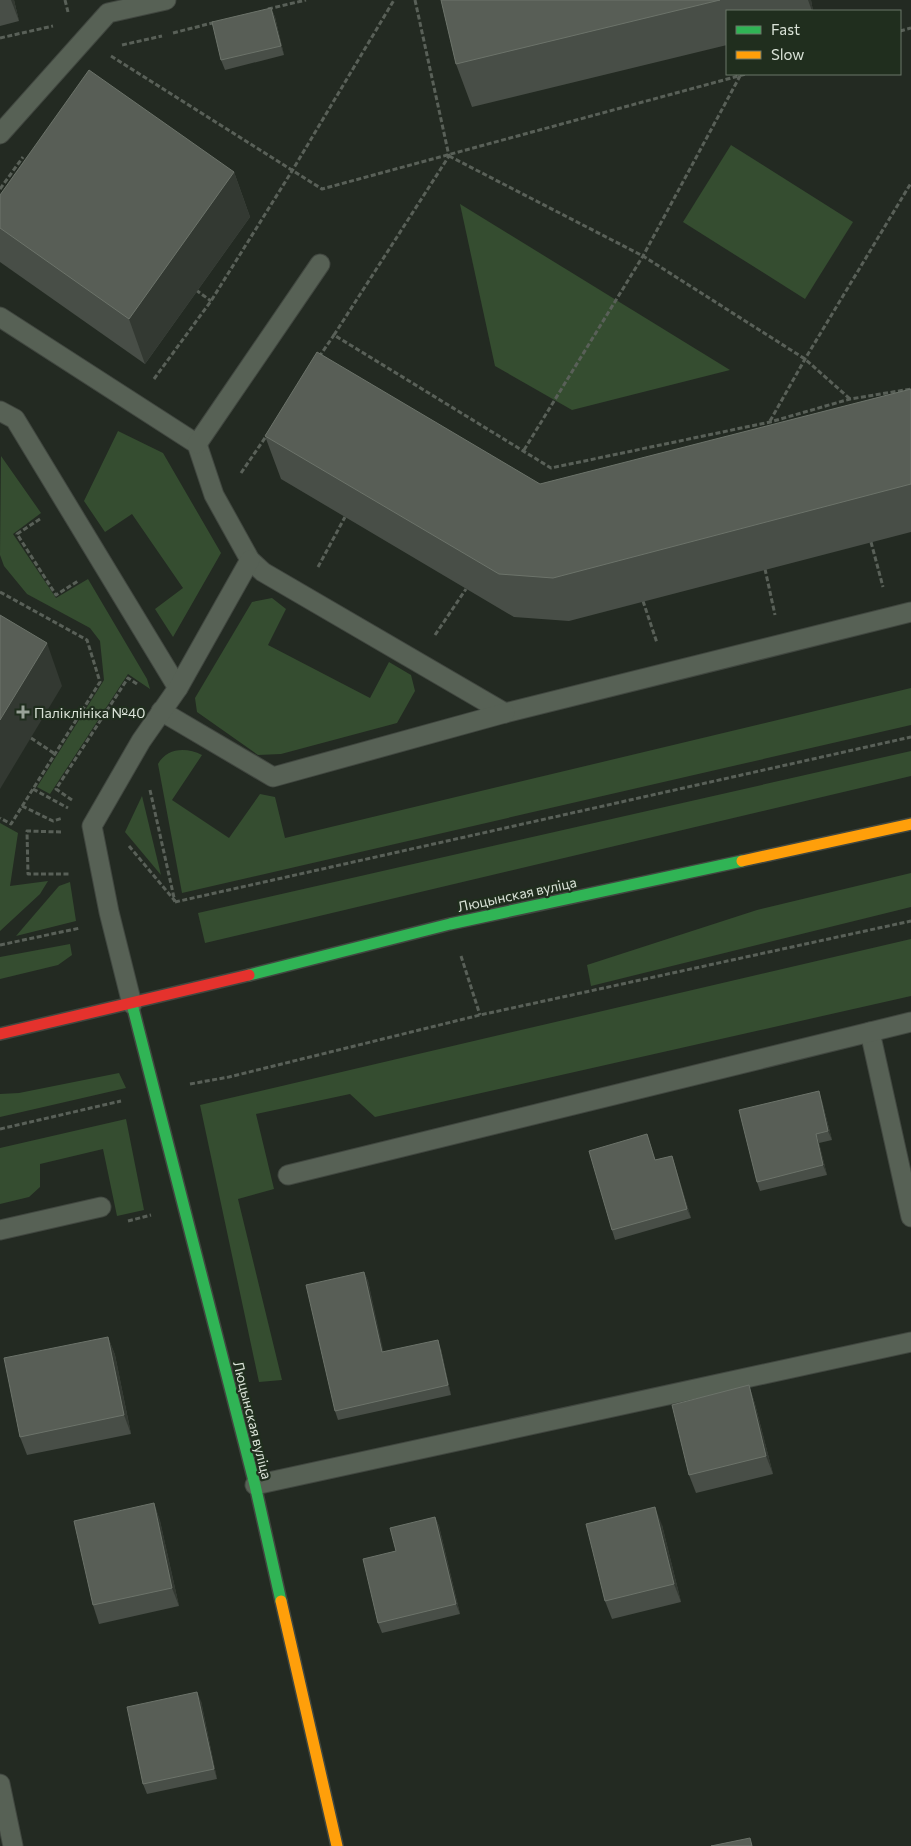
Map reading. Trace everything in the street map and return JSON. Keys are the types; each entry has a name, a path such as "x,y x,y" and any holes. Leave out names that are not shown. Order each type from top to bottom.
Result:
{"main road":[{"name":"Люцынская вуліца","path":"0,1034 132,1004 450,924 911,824"},
{"name":"Люцынская вуліца","path":"132,1004 254,1485 337,1846"}],"lane":[{"path":"0,134 107,7 166,0"},
{"path":"197,444 320,264"},
{"path":"0,316 197,444 214,495 250,560 262,572 506,713"},
{"path":"0,411 15,419 178,688"},
{"path":"132,1004 109,912 92,826 141,741 178,688 250,560"},
{"path":"161,711 273,777 506,713 911,612"},
{"path":"288,1175 911,1022"},
{"path":"870,1032 911,1217"},
{"path":"0,1230 101,1207"},
{"path":"254,1485 911,1342"},
{"path":"0,1784 13,1846"}],"path":[{"path":"267,10 306,0"},
{"path":"137,406 146,389 211,301 292,171 394,0"},
{"path":"318,359 449,156 414,0"},
{"path":"122,46 218,22"},
{"path":"0,38 62,24"},
{"path":"110,56 322,189 449,156 740,75"},
{"path":"524,450 642,256 740,75"},
{"path":"449,156 642,256 805,359 850,399"},
{"path":"770,422 805,359 911,183"},
{"path":"196,290 211,301"},
{"path":"334,335 551,468 770,422 850,399 909,390 911,398"},
{"path":"236,481 268,432"},
{"path":"316,570 345,517"},
{"path":"41,518 17,534 26,549 56,595 80,579"},
{"path":"871,542 883,589"},
{"path":"765,569 776,622"},
{"path":"435,635 466,589"},
{"path":"0,592 87,640 100,682 10,824 0,818"},
{"path":"643,601 659,649"},
{"path":"426,630 443,640"},
{"path":"76,802 56,789 128,678 155,696 154,684 165,667"},
{"path":"175,902 911,737"},
{"path":"31,738 55,754"},
{"path":"149,787 175,902"},
{"path":"33,789 55,801"},
{"path":"66,832 28,831 28,874 75,874"},
{"path":"123,839 175,902"},
{"path":"0,945 82,928 81,919"},
{"path":"0,1129 153,1091 230,1078 480,1015 911,921"},
{"path":"450,924 480,1015"}],"green space":[{"path":"731,145 853,222 805,299 683,222"},
{"path":"460,204 730,370 572,410 495,366"},
{"path":"118,431 163,453 221,553 173,637 155,609 183,588 132,514 105,532 84,501"},
{"path":"1,456 41,513 13,534 56,598 88,579 147,679 150,689 128,674 50,794 37,787 104,680 100,641 90,628 27,594 4,566 0,555"},
{"path":"272,598 286,609 268,645 370,698 389,662 411,675 415,691 397,723 281,754 258,755 197,712 195,698 252,602"},
{"path":"911,688 911,725 182,893 158,764 166,755 177,750 196,752 202,755 172,800 229,838 260,794 275,797 285,838"},
{"path":"911,751 911,776 205,943 198,913"},
{"path":"142,796 161,875 125,832"},
{"path":"0,823 18,833 10,886 48,881 40,894 0,931"},
{"path":"911,873 911,907 591,986 587,965 757,910"},
{"path":"70,882 76,921 16,936 59,886"},
{"path":"911,939 911,996 375,1117 350,1094 256,1114 274,1189 238,1199 282,1380 259,1382 200,1105"},
{"path":"70,944 72,955 58,965 0,979 0,957"},
{"path":"119,1073 126,1088 0,1117 0,1094 19,1093"},
{"path":"126,1119 144,1210 117,1216 103,1149 40,1164 40,1187 29,1197 0,1204 0,1148"}],"building":[{"path":"441,0 720,0 456,64"},
{"path":"271,8 281,46 221,60 212,22"},
{"path":"89,70 234,172 129,319 0,228 0,195"},
{"path":"317,352 540,484 911,389 911,484 553,578 499,574 265,436"},
{"path":"0,615 47,643 0,720"},
{"path":"819,1091 828,1131 816,1134 823,1165 757,1182 739,1110"},
{"path":"647,1134 655,1160 672,1156 687,1209 612,1230 589,1151"},
{"path":"364,1272 382,1352 438,1340 448,1385 335,1411 306,1285"},
{"path":"108,1337 124,1415 20,1437 4,1358"},
{"path":"749,1385 766,1456 689,1475 672,1405"},
{"path":"154,1503 172,1588 93,1605 74,1521"},
{"path":"655,1507 674,1584 605,1601 586,1524"},
{"path":"435,1517 456,1604 378,1623 363,1559 396,1551 390,1528"},
{"path":"197,1692 214,1769 143,1784 127,1707"},
{"path":"750,1838 752,1846 711,1846"}],"traffic: fast":[{"path":"249,975 450,924 742,861"},
{"path":"132,1004 255,1485 281,1601"}],"traffic: slow":[{"path":"742,861 911,824"},
{"path":"281,1601 337,1846"}],"traffic: jam":[{"path":"0,1034 249,975"}],"place":[{"name":"Паліклініка №40","path":"23,712"}]}
